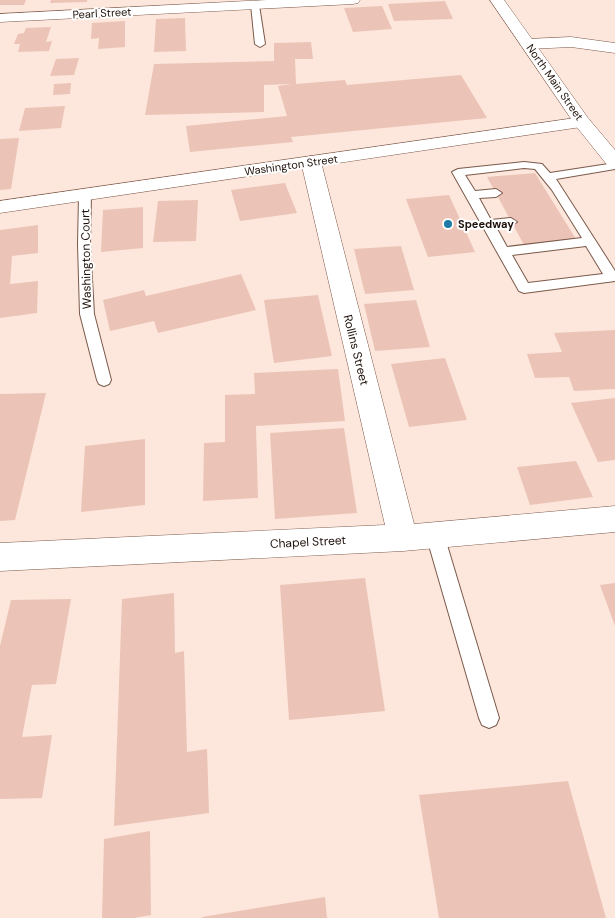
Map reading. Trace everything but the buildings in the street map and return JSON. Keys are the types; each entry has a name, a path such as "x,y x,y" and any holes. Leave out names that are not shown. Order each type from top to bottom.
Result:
{"street":[{"name":"Pearl Street","path":"0,18 354,0"},
{"name":"North Main Street","path":"497,0 582,122 615,162"},
{"path":"528,44 571,42 615,48"},
{"name":"Washington Street","path":"0,207 582,122"},
{"name":"Rollins Street","path":"311,162 403,538"},
{"name":"Chapel Street","path":"0,557 403,538 615,519"}],"lane":[{"path":"255,5 260,44"},
{"path":"524,165 538,166 546,183 557,188 568,216 590,241 613,276 524,288 458,172 524,165"},
{"path":"546,183 615,166"},
{"path":"471,195 496,192"},
{"name":"Washington Court","path":"85,195 84,244 87,314 104,380"},
{"path":"488,224 512,222"},
{"path":"504,252 590,241"},
{"path":"435,535 489,718"}],"place":[{"name":"Speedway","path":"448,224"}]}
